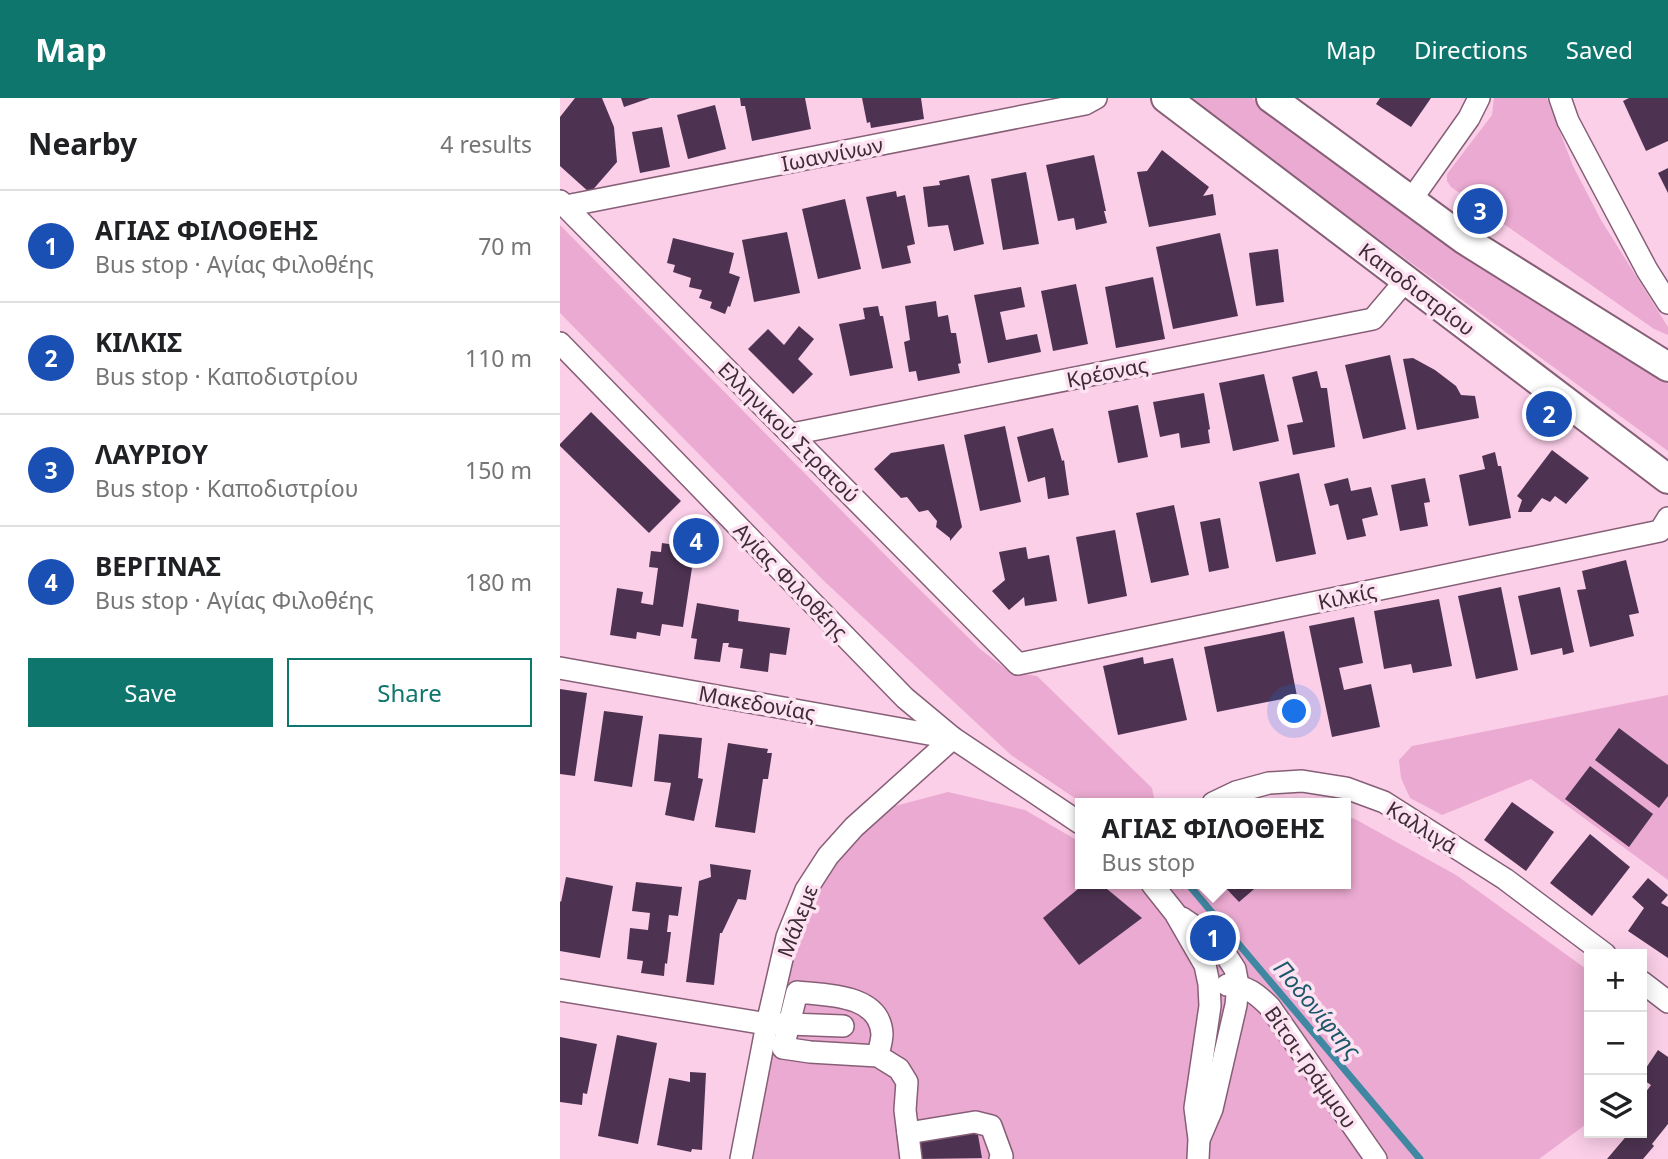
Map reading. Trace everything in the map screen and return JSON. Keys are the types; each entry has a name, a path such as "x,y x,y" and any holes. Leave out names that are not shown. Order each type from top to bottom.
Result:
{"main road":[{"name":"Καποδιστρίου","path":"1166,98 1668,479"},
{"path":"1271,98 1465,240 1668,367"}],"street":[{"name":"Ιωαννίνων","path":"563,203 1085,104 1096,98"},
{"path":"1410,200 1469,118 1479,98"},
{"path":"1560,98 1568,121 1647,270 1668,303"},
{"name":"Ελληνικού Στρατού","path":"563,203 1018,664"},
{"name":"Κρέσνας","path":"792,434 1373,319 1406,280"},
{"name":"Αγίας Φιλοθέης","path":"560,343 905,698 953,738 1075,820"},
{"name":"Κιλκίς","path":"1018,664 1660,531 1668,519"},
{"name":"Μακεδονίας","path":"560,668 953,738"},
{"path":"895,728 905,723 905,698"},
{"name":"Μάλεμε","path":"741,1159 787,937 806,890 828,856 854,827 953,738"},
{"name":"Καλλιγά","path":"1223,798 1269,783 1302,781 1346,788 1384,802 1505,879 1598,949"},
{"path":"1156,889 1175,913 1205,965 1209,984 1210,1006 1195,1108 1198,1149"},
{"path":"1175,913 1201,931 1224,952 1235,969 1238,985 1212,1109 1198,1149"},
{"path":"1209,984 1238,985"},
{"name":"Βίτσι-Γράμμου","path":"1238,985 1249,989 1270,1007 1376,1159"},
{"path":"1647,986 1668,1002"},
{"path":"560,990 767,1024 843,1026"},
{"path":"878,1056 882,1036 879,1020 867,1006 842,996 797,992 783,1048 878,1056 899,1069 907,1082 905,1110 911,1159"},
{"path":"908,1133 975,1122 991,1126 1002,1156 1000,1159"}],"shaded area":[{"path":"1191,98 1252,98 1668,384 1668,451 1339,210"},
{"path":"1494,98 1547,98 1573,166 1601,220 1668,327 1668,335 1654,329 1451,187 1447,174 1492,115"},
{"path":"560,225 980,649 1010,672 1037,676 1152,788 1154,798 1075,798 1011,755 824,581 560,313"},
{"path":"1668,695 1668,880 1531,779 1442,815 1410,798 1401,778 1399,760 1412,746"},
{"path":"948,792 1025,810 1075,839 1075,889 1351,889 1351,818 1355,819 1456,875 1584,967 1584,1126 1539,1159 750,1159 790,952 824,870 880,810"}],"building":[{"path":"575,98 602,98 614,127 617,162 590,193 560,166 560,117"},
{"path":"621,98 650,98 624,107"},
{"path":"740,98 805,98 811,129 752,141 745,106 741,106"},
{"path":"862,98 921,98 924,119 871,128 870,122 867,123"},
{"path":"1380,98 1431,98 1411,127 1376,104"},
{"path":"1629,98 1668,98 1668,141 1646,151 1623,101"},
{"path":"715,105 726,149 688,159 677,115"},
{"path":"662,127 670,167 640,173 632,132"},
{"path":"1162,150 1209,187 1203,196 1213,194 1216,215 1149,227 1137,172 1147,171"},
{"path":"1094,155 1107,223 1076,230 1074,218 1058,221 1046,165"},
{"path":"1668,168 1668,193 1658,173"},
{"path":"1026,172 1039,244 1003,250 991,179"},
{"path":"969,175 984,244 954,251 948,225 928,227 923,187 940,185 939,181"},
{"path":"896,191 897,197 905,195 915,244 907,246 911,263 882,269 866,197"},
{"path":"845,199 861,269 818,279 802,209"},
{"path":"787,232 800,293 754,302 742,240"},
{"path":"1220,233 1238,316 1173,329 1156,247"},
{"path":"673,238 734,253 729,273 740,277 725,314 710,308 712,302 699,298 702,290 689,287 691,278 673,272 675,265 667,263"},
{"path":"1278,249 1284,302 1256,306 1249,253"},
{"path":"1153,277 1165,339 1116,348 1105,287"},
{"path":"1076,284 1088,344 1053,351 1041,291"},
{"path":"1021,287 1025,307 1000,312 1006,340 1037,334 1041,352 988,363 974,295"},
{"path":"936,301 938,317 948,315 951,333 956,333 960,373 918,381 916,371 909,372 904,342 910,340 905,306"},
{"path":"878,306 880,316 883,316 893,368 850,376 839,324 865,319 863,308"},
{"path":"799,326 814,339 798,359 813,374 793,394 748,349 768,329 784,345"},
{"path":"1390,355 1406,429 1363,439 1345,365"},
{"path":"1413,358 1456,386 1461,395 1475,396 1479,418 1417,430 1403,359"},
{"path":"1317,371 1321,388 1327,388 1335,447 1293,455 1287,425 1303,422 1292,377"},
{"path":"1264,374 1279,441 1233,451 1219,383"},
{"path":"1204,393 1210,443 1181,448 1179,433 1160,437 1153,402"},
{"path":"1138,405 1148,457 1118,463 1108,411"},
{"path":"591,412 681,501 649,533 560,446"},
{"path":"1005,426 1021,502 980,511 964,435"},
{"path":"1053,428 1062,461 1064,460 1069,495 1048,499 1045,477 1028,482 1017,437"},
{"path":"944,444 962,527 950,541 950,538 936,527 937,521 928,510 919,512 907,497 901,498 874,469 891,453"},
{"path":"1552,450 1589,478 1566,504 1555,496 1550,502 1542,498 1531,512 1518,512 1522,500 1517,496"},
{"path":"1495,452 1498,466 1501,466 1511,518 1469,526 1459,475 1485,469 1482,456"},
{"path":"1299,473 1316,554 1276,562 1259,482"},
{"path":"1348,478 1351,491 1371,487 1378,515 1362,519 1366,536 1347,540 1338,504 1330,506 1324,484"},
{"path":"1425,478 1430,502 1424,503 1428,526 1400,531 1391,485"},
{"path":"1174,505 1189,575 1151,583 1136,513"},
{"path":"1220,518 1229,568 1209,572 1200,522"},
{"path":"1115,530 1127,596 1088,604 1076,537"},
{"path":"662,543 695,548 683,627 662,624 660,636 637,632 636,639 610,635 617,588 643,592 641,603 653,605 658,568 649,567 651,551 661,552"},
{"path":"1026,547 1028,559 1049,555 1057,601 1025,606 1024,597 1009,610 992,591 1005,580 999,552"},
{"path":"1626,560 1639,613 1629,615 1634,636 1590,647 1577,590 1586,589 1582,571"},
{"path":"1501,587 1518,670 1476,679 1458,596"},
{"path":"1560,587 1574,652 1563,655 1562,648 1531,655 1518,596"},
{"path":"1439,599 1452,666 1413,673 1411,664 1384,669 1374,611"},
{"path":"697,603 739,610 738,621 790,628 786,655 770,653 768,672 740,668 743,649 728,647 729,643 723,643 720,662 694,659 697,639 691,638"},
{"path":"1354,617 1363,663 1339,668 1344,690 1371,684 1380,727 1332,737 1309,626"},
{"path":"1284,631 1297,696 1217,712 1204,647"},
{"path":"1143,657 1144,664 1173,658 1187,720 1118,735 1103,666"},
{"path":"560,689 587,693 575,776 560,774"},
{"path":"604,711 643,716 632,787 594,781"},
{"path":"1619,728 1668,765 1668,796 1659,808 1595,760"},
{"path":"659,734 702,738 698,778 703,779 694,821 665,815 671,783 654,781"},
{"path":"728,743 768,749 767,753 772,753 768,779 763,779 755,833 715,827"},
{"path":"1590,766 1653,814 1629,847 1565,799"},
{"path":"1512,802 1554,832 1526,871 1484,840"},
{"path":"1590,834 1630,867 1592,916 1550,883"},
{"path":"710,864 751,870 746,900 738,899 720,933 714,985 686,982 699,881 711,877"},
{"path":"566,877 613,886 600,958 560,951 560,901"},
{"path":"1648,878 1668,895 1661,903 1668,907 1668,958 1628,931 1644,908 1632,897"},
{"path":"636,882 682,887 678,916 669,915 667,932 671,932 664,976 641,973 643,961 627,959 630,928 648,930 650,913 632,911"},
{"path":"1078,889 1107,889 1142,918 1079,965 1043,918"},
{"path":"1227,889 1254,889 1239,902"},
{"path":"617,1035 657,1043 638,1144 598,1136"},
{"path":"560,1037 597,1044 587,1094 583,1093 582,1105 560,1102"},
{"path":"1658,1050 1668,1057 1668,1124 1643,1159 1607,1159 1625,1138 1647,1138 1647,1090 1651,1085 1647,1082 1647,1066"},
{"path":"690,1072 706,1073 702,1150 692,1149 691,1152 657,1145 669,1078 690,1082"},
{"path":"977,1129 982,1158 919,1159 916,1138"}],"waterway":[{"name":"Ποδονίφτης","path":"1192,889 1420,1159"}],"place":[{"name":"ΛΑΥΡΙΟΥ","path":"1480,211"},
{"name":"ΚΙΛΚΙΣ","path":"1549,414"},
{"name":"ΒΕΡΓΙΝΑΣ","path":"696,541"},
{"name":"ΑΓΙΑΣ ΦΙΛΟΘΕΗΣ","path":"1213,938"}]}
